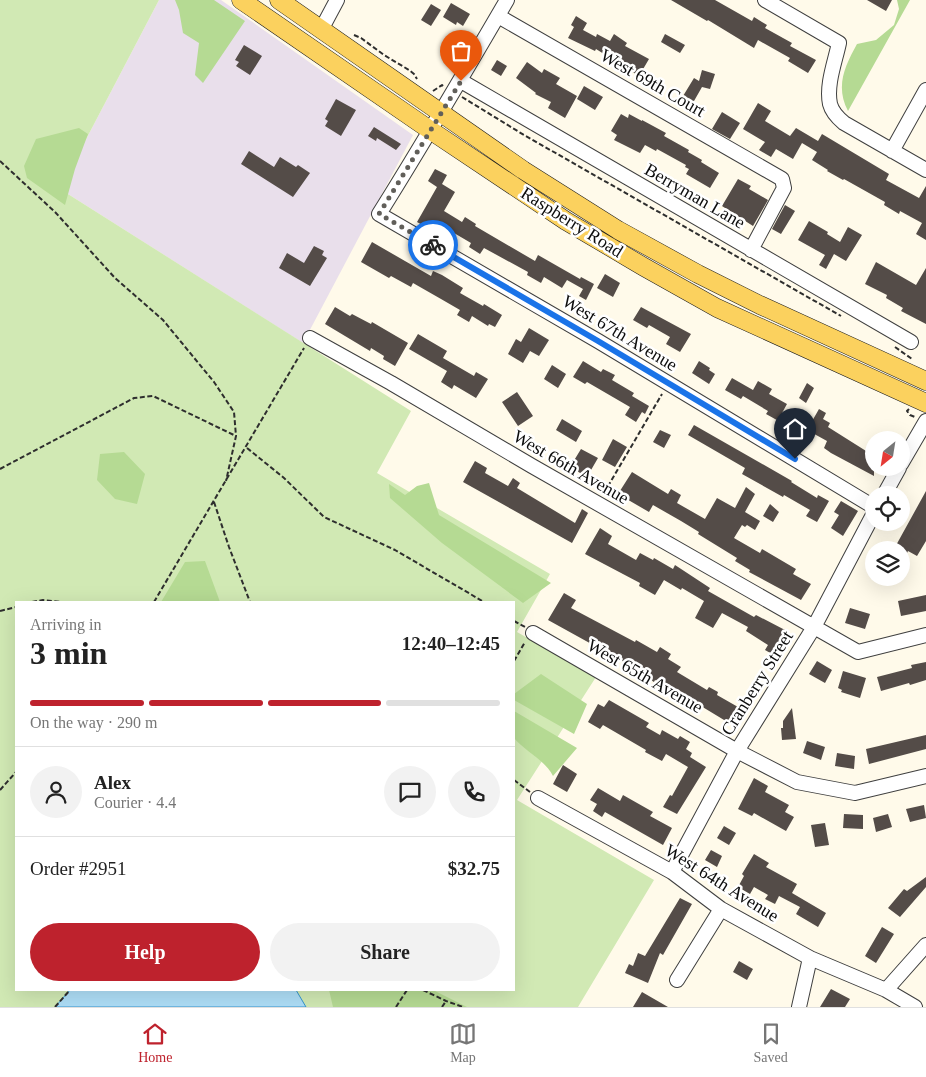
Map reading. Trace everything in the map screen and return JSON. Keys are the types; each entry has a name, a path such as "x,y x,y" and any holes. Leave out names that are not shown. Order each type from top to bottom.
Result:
{"main road":[{"name":"Raspberry Road","path":"242,0 566,221 718,308 926,403"},
{"name":"Raspberry Road","path":"279,0 523,170 642,243 760,305 926,381"}],"street":[{"path":"321,30 337,0"},
{"path":"430,130 458,86 506,0"},
{"path":"765,0 839,43 832,74 830,105 835,114 844,123 926,170"},
{"name":"West 69th Court","path":"498,16 782,178 784,188 750,250"},
{"name":"Berryman Lane","path":"458,86 911,342"},
{"path":"892,150 925,94"},
{"name":"West 67th Avenue","path":"430,130 379,214 668,383 865,502"},
{"name":"West 66th Avenue","path":"310,338 858,652 926,635"},
{"path":"910,449 926,421"},
{"name":"Cranberry Street","path":"672,872 737,751 814,627 865,530"},
{"name":"West 65th Avenue","path":"533,633 737,751 797,782 855,794 926,776"},
{"name":"West 64th Avenue","path":"538,798 672,872 721,909 810,958 886,990 915,1007"},
{"path":"677,980 721,909"},
{"path":"886,990 926,945"},
{"path":"799,1007 810,958"}],"path":[{"path":"353,35 361,38 409,70 417,80"},
{"path":"429,91 438,89 442,85 458,86 524,135 846,319"},
{"path":"0,161 55,212 115,278 163,320 214,382 234,412 236,436 226,480"},
{"path":"155,601 310,338"},
{"path":"894,347 916,362"},
{"path":"598,504 668,383"},
{"path":"0,469 134,398 153,396 236,436"},
{"path":"246,447 284,478 324,517 395,550 482,601"},
{"path":"214,502 228,547 250,601"},
{"path":"38,601 53,601"},
{"path":"0,611 15,607"},
{"path":"515,659 529,636 533,633"},
{"path":"0,790 15,773"},
{"path":"515,781 538,798"},
{"path":"55,1007 69,991"},
{"path":"396,1007 406,991"},
{"path":"425,991 463,1007"},
{"path":"442,1007 446,1001"}],"shaded area":[{"path":"159,0 221,0 413,135 303,343 60,189"}],"green space":[{"path":"0,0 159,0 60,189 411,411 377,473 550,574 517,632 596,677 517,800 654,880 578,1007 0,1007"},
{"path":"175,0 214,0 245,21 203,83 195,75 199,43 183,33 179,10"},
{"path":"897,0 910,0 848,111 842,93 845,68 857,44 876,40 894,25 899,9"},
{"path":"79,128 88,134 75,169 65,205 27,178 24,166 36,139"},
{"path":"124,452 145,474 137,504 115,499 97,480 100,454"},
{"path":"429,483 439,515 551,583 523,603 442,543 390,498 389,484 405,495 417,486"},
{"path":"205,561 220,601 162,601 185,562"},
{"path":"541,674 587,704 574,734 515,701 515,693"},
{"path":"515,712 577,748 553,776 545,765 515,739"},
{"path":"329,991 435,991 467,1007 333,1007"}],"water":[{"path":"69,991 297,991 306,1007 55,1007"}],"building":[{"path":"671,0 715,0 752,21 754,17 767,25 765,28 792,43 790,46 816,60 808,73 788,61 790,58 758,40 754,48"},
{"path":"867,0 892,0 886,11"},
{"path":"451,3 470,14 463,26 457,22 456,25 443,17"},
{"path":"431,4 441,10 431,26 421,20"},
{"path":"576,16 587,23 583,30 596,37 597,34 610,41 614,34 627,43 625,46 649,59 639,76 596,49 595,51 568,38 574,27 571,25"},
{"path":"665,34 685,45 680,53 661,42"},
{"path":"244,45 262,56 250,75 236,66 239,62 235,60"},
{"path":"497,60 507,66 501,76 491,70"},
{"path":"527,62 542,73 544,69 560,78 556,84 577,96 565,118 548,108 551,102 535,94 516,78"},
{"path":"702,70 715,74 710,89 702,87 690,108 680,101 694,78 699,81"},
{"path":"584,86 603,97 595,110 577,99"},
{"path":"336,99 356,110 341,136 325,126 328,121 325,119"},
{"path":"758,103 771,111 765,121 790,136 796,128 818,141 822,134 889,174 886,180 919,198 926,186 926,240 916,234 922,223 900,211 899,214 884,205 885,202 827,171 812,160 817,152 802,143 793,159 776,149 771,157 759,150 765,142 743,129"},
{"path":"722,112 740,123 730,139 712,129"},
{"path":"621,114 628,118 629,114 666,133 664,136 689,150 688,152 702,160 701,162 719,173 710,188 686,174 689,169 685,167 686,165 657,149 656,151 645,145 640,153 614,140 617,135 611,131"},
{"path":"374,127 401,144 396,150 377,138 376,141 368,136"},
{"path":"249,151 274,167 280,157 310,173 293,197 241,164"},
{"path":"435,169 447,175 442,184 455,192 444,211 462,222 465,217 476,224 475,226 535,261 538,255 580,279 581,277 594,284 586,300 579,296 583,289 567,280 562,288 544,277 541,283 527,275 528,272 484,248 480,254 469,247 471,243 437,223 433,231 417,222 437,187 428,181"},
{"path":"738,179 751,186 749,189 768,200 753,226 722,206"},
{"path":"785,205 795,211 781,234 772,229"},
{"path":"809,221 828,232 827,234 840,242 848,227 862,235 846,261 834,254 826,269 819,265 825,255 798,240"},
{"path":"372,242 431,276 433,271 463,288 460,293 502,315 495,327 489,324 488,326 472,316 469,322 457,315 460,310 413,283 411,287 391,276 389,278 361,262"},
{"path":"314,246 324,251 322,255 327,258 310,286 279,268 287,253 304,263"},
{"path":"876,262 916,285 926,268 926,324 901,311 903,308 886,298 887,295 865,284"},
{"path":"605,274 620,283 613,297 597,288"},
{"path":"335,307 350,316 352,314 371,324 372,322 408,343 395,366 383,359 384,356 371,348 370,351 325,324"},
{"path":"641,307 691,334 680,352 666,344 670,337 649,325 647,328 633,320"},
{"path":"529,328 549,340 539,356 530,351 523,363 508,354 516,339 521,342"},
{"path":"418,334 447,351 443,358 474,376 476,372 488,379 476,398 454,385 452,389 441,382 447,371 409,349"},
{"path":"583,361 601,372 603,369 615,375 612,380 634,393 632,396 649,406 645,414 642,412 636,422 625,415 630,407 587,382 585,384 573,377"},
{"path":"699,361 710,368 709,370 715,374 709,384 692,373"},
{"path":"552,365 566,374 558,388 544,379"},
{"path":"732,378 753,390 758,381 772,389 769,394 787,404 782,413 803,425 796,436 781,428 784,424 766,414 768,411 743,396 741,399 725,390"},
{"path":"807,383 814,388 806,403 799,398"},
{"path":"517,392 533,416 518,426 502,402"},
{"path":"819,409 826,413 823,419 830,423 828,427 865,450 865,471 831,453 824,448 827,441 807,430"},
{"path":"562,419 582,431 576,442 556,430"},
{"path":"694,425 792,481 817,498 818,495 829,501 817,522 806,516 810,510 742,474 745,468 688,435"},
{"path":"660,430 671,435 664,448 653,442"},
{"path":"613,439 627,447 615,467 602,460"},
{"path":"581,449 598,458 587,477 570,467"},
{"path":"475,461 487,468 485,473 508,486 513,478 520,483 517,488 575,523 582,509 588,513 572,543 463,482"},
{"path":"632,472 668,494 671,489 681,495 677,503 705,519 717,498 735,508 746,487 755,494 745,512 760,521 755,530 747,525 745,527 742,525 734,538 760,553 762,549 796,569 793,574 811,584 801,600 749,572 750,570 735,561 737,558 681,521 653,505 649,512 618,494"},
{"path":"926,491 926,541 917,556 910,552 910,541 898,541 904,531 910,531 910,520"},
{"path":"841,501 858,511 843,536 831,528 839,515 834,512"},
{"path":"770,504 779,512 773,522 763,516"},
{"path":"600,528 612,536 608,544 636,560 640,553 653,560 654,558 673,569 675,565 710,588 708,591 754,617 756,615 785,630 772,654 765,650 768,645 746,631 748,627 722,613 713,628 695,618 704,601 682,588 681,590 664,580 655,595 639,586 640,583 585,554"},
{"path":"564,593 576,600 571,608 635,642 636,640 657,652 660,647 671,654 668,659 681,667 677,672 707,690 709,687 718,692 717,695 738,707 729,723 696,703 694,706 655,680 654,682 624,662 548,620"},
{"path":"926,595 926,611 901,616 898,601"},
{"path":"850,608 870,614 865,629 845,623"},
{"path":"817,661 832,670 825,683 809,674"},
{"path":"926,662 926,680 881,691 877,677 912,668 911,665"},
{"path":"843,671 866,678 860,698 841,692 842,690 838,688"},
{"path":"609,700 649,723 646,727 660,735 662,730 678,739 680,736 690,742 686,749 692,753 690,757 706,767 677,814 663,807 670,795 672,796 688,767 666,754 662,761 603,725 600,729 588,722 598,704 604,707"},
{"path":"792,708 796,739 782,740 781,728 783,728 783,721"},
{"path":"926,735 926,749 869,764 866,749"},
{"path":"807,741 825,747 821,760 803,753"},
{"path":"837,753 855,756 854,769 835,766"},
{"path":"563,765 577,774 567,792 553,784"},
{"path":"754,778 768,786 765,792 789,805 785,812 794,817 786,831 754,813 752,816 738,809"},
{"path":"598,788 620,801 623,795 653,812 650,816 672,828 663,845 605,812 602,817 593,811 597,804 590,800"},
{"path":"924,805 926,818 910,822 906,809"},
{"path":"844,814 863,815 863,829 843,828"},
{"path":"888,814 892,827 876,832 873,818"},
{"path":"825,823 829,845 815,847 811,825"},
{"path":"724,826 736,833 729,845 717,838"},
{"path":"711,850 722,856 717,867 705,860"},
{"path":"754,854 769,863 766,867 797,884 792,893 826,913 818,927 796,914 800,907 779,896 775,904 765,899 768,895 754,887 750,894 738,887 744,876 742,874"},
{"path":"926,877 926,887 900,917 888,908 904,889 907,891"},
{"path":"680,898 692,904 663,955 660,953 648,983 625,973 629,964 633,966 638,953 645,956"},
{"path":"882,927 894,934 876,963 865,956"},
{"path":"739,961 753,969 747,980 733,972"},
{"path":"831,989 850,999 845,1007 820,1007"},
{"path":"642,992 668,1007 633,1007"}],"way so far":[{"path":"433,245 379,214 440,112 461,81"}],"route":[{"path":"433,245 795,459"}]}
